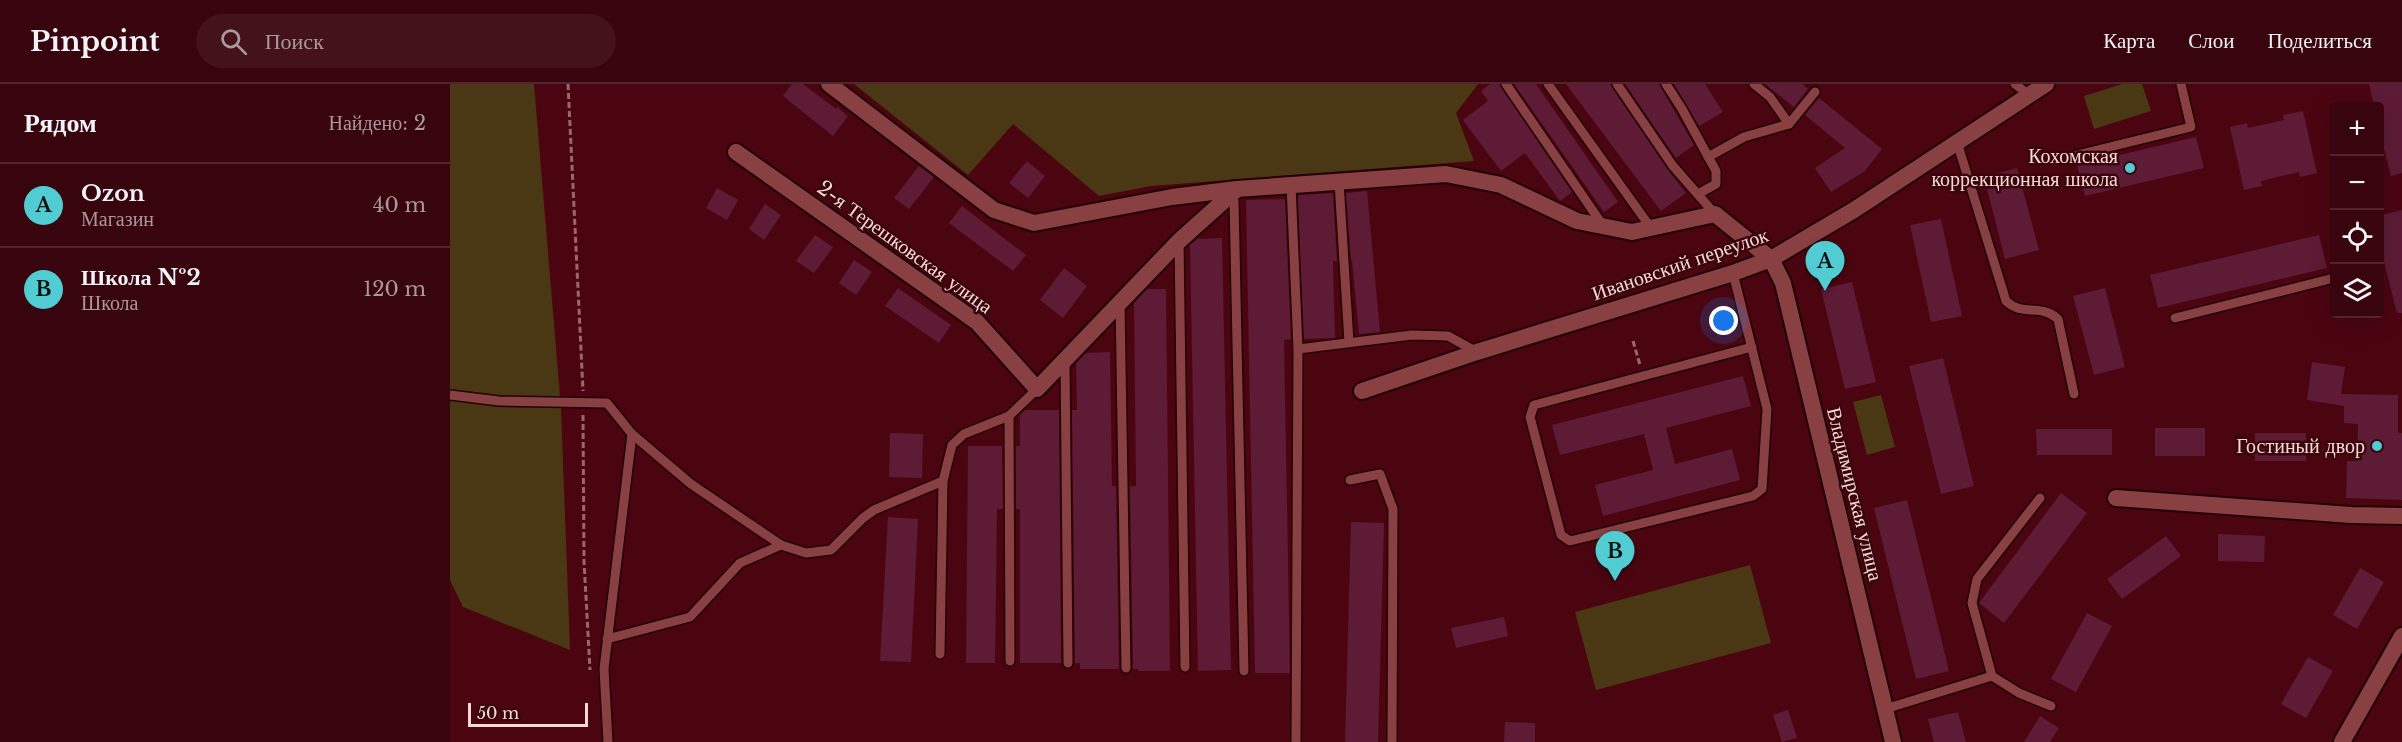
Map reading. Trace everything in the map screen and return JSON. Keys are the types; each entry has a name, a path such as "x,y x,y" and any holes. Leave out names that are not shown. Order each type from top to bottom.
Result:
{"street":[{"path":"828,84 994,210 1034,223 1172,197 1291,185 1446,174 1501,185 1577,221 1632,232 1715,214 1771,259"},
{"name":"Ивановский переулок","path":"1362,391 1477,352 1734,273 1771,259 1854,210 2046,84"},
{"name":"2-я Терешковская улица","path":"736,152 976,322 1037,389"},
{"path":"1037,389 1179,241 1233,192"},
{"name":"Владимирская улица","path":"1771,259 1783,283 1893,742"},
{"path":"2116,498 2351,515 2402,516"},
{"path":"2342,742 2402,636"}],"lane":[{"path":"1506,84 1604,226"},
{"path":"1548,84 1651,228"},
{"path":"1617,84 1673,166 1715,214"},
{"path":"1666,84 1716,171 1716,184 1698,195"},
{"path":"1754,84 1770,97 1789,124"},
{"path":"2015,84 2029,95"},
{"path":"2077,155 2192,127 2181,84"},
{"path":"1708,157 1744,136 1789,124 1815,92"},
{"path":"1957,142 2006,301 2014,309 2049,311 2058,319 2074,394"},
{"path":"1339,182 1349,342"},
{"path":"1291,185 1298,349 1296,742"},
{"path":"1233,192 1244,671"},
{"path":"1179,241 1185,667"},
{"path":"1734,273 1752,347 1767,409 1762,489 1753,496 1570,541 1561,534 1530,417 1534,405 1752,347"},
{"path":"2175,318 2330,279"},
{"path":"1120,303 1126,668"},
{"path":"1298,349 1412,334 1448,336 1477,352"},
{"path":"1065,360 1068,663"},
{"path":"940,654 943,481 952,445 964,434 1009,416 1037,389"},
{"path":"450,395 499,400 607,403 632,434 691,484 781,545 806,553 831,550 874,510 943,481"},
{"path":"1009,416 1010,661"},
{"path":"608,742 604,669 632,434"},
{"path":"1350,480 1380,474 1393,509 1392,742"},
{"path":"2040,498 1977,579 1972,603 1992,676 2019,693 2051,706"},
{"path":"607,639 690,617 740,563 781,545"},
{"path":"1885,710 1992,676"}],"path":[{"path":"568,84 583,402 584,561 591,674"},
{"path":"1633,341 1643,376"}],"shaded area":[{"path":"450,84 534,84 561,408 570,650 463,607 450,580"},
{"path":"854,84 1478,84 1456,113 1474,161 1151,186 1099,196 1013,124 968,175"},
{"path":"2122,84 2142,84 2151,111 2094,129 2084,96"},
{"path":"1881,395 1895,447 1867,455 1853,402"},
{"path":"1750,565 1771,643 1596,690 1575,612"}],"building":[{"path":"792,84 803,84 848,116 833,136 783,96"},
{"path":"1490,84 1499,84 1572,192 1560,201 1525,153 1501,171 1463,120 1488,101 1481,91"},
{"path":"1514,84 1536,84 1618,202 1604,212"},
{"path":"1566,84 1610,84 1686,193 1661,211"},
{"path":"1625,84 1659,84 1694,145 1676,158"},
{"path":"1674,84 1705,84 1723,112 1699,126"},
{"path":"1765,84 1802,84 1808,89 1794,107"},
{"path":"2369,84 2402,84 2402,173 2391,176 2384,149 2384,102 2373,102"},
{"path":"1819,98 1882,149 1865,171 1831,192 1815,168 1845,148 1805,115"},
{"path":"2303,111 2317,173 2300,177 2299,172 2261,181 2262,186 2244,190 2230,127 2247,123 2248,128 2284,120 2283,115"},
{"path":"2196,137 2204,168 2085,196 2077,165"},
{"path":"1027,161 1045,176 1028,198 1009,183"},
{"path":"919,166 934,177 909,209 894,198"},
{"path":"2017,168 2039,250 2005,259 1984,177"},
{"path":"717,188 738,200 727,220 706,208"},
{"path":"1367,191 1380,332 1359,334 1346,193"},
{"path":"1333,194 1337,261 1333,261 1335,338 1304,339 1298,199 1299,195"},
{"path":"1285,199 1291,339 1284,340 1290,673 1255,673 1246,200"},
{"path":"765,204 781,215 764,240 749,229"},
{"path":"962,206 1026,255 1013,271 949,223"},
{"path":"2402,210 2402,313 2397,313 2384,262 2384,215"},
{"path":"1941,219 1962,316 1931,322 1910,225"},
{"path":"815,235 833,247 814,273 796,261"},
{"path":"2319,235 2327,268 2158,308 2150,275"},
{"path":"1222,238 1231,670 1198,671 1190,245 1197,239"},
{"path":"854,260 872,272 856,295 839,283"},
{"path":"1064,268 1087,286 1063,318 1040,300"},
{"path":"1852,282 1876,382 1845,389 1821,289"},
{"path":"898,288 951,325 939,343 885,306"},
{"path":"2105,288 2125,367 2094,375 2073,296"},
{"path":"1147,289 1166,289 1170,671 1133,669 1130,486 1136,486 1134,303"},
{"path":"1110,352 1112,486 1116,486 1119,669 1080,669 1080,663 1075,663 1072,410 1077,410 1076,363 1086,353"},
{"path":"1943,358 1974,486 1941,494 1909,366"},
{"path":"2312,362 2345,367 2341,394 2398,395 2398,433 2402,433 2402,500 2346,498 2347,461 2357,461 2358,424 2344,423 2344,406 2307,400"},
{"path":"1743,376 1751,406 1666,428 1675,464 1732,449 1740,480 1603,516 1595,485 1653,470 1644,434 1560,455 1552,425"},
{"path":"1025,410 1059,410 1061,663 1020,663 1020,509 1016,509 1016,446 1020,446 1020,415"},
{"path":"2155,428 2205,428 2205,456 2155,456"},
{"path":"2036,429 2112,429 2112,455 2037,455"},
{"path":"890,433 923,434 922,478 889,477"},
{"path":"2255,433 2306,433 2306,461 2255,461"},
{"path":"968,446 1002,446 1003,509 997,509 995,663 966,663"},
{"path":"2061,493 2087,513 2004,623 1979,603"},
{"path":"1907,500 1949,671 1916,679 1874,508"},
{"path":"888,517 918,519 911,662 880,661"},
{"path":"1351,522 1384,523 1378,742 1345,742"},
{"path":"2218,534 2265,536 2264,562 2218,561"},
{"path":"2166,536 2181,556 2122,599 2107,579"},
{"path":"2360,568 2384,582 2357,629 2333,615"},
{"path":"2087,613 2112,626 2076,692 2051,679"},
{"path":"1504,617 1508,636 1456,648 1451,628"},
{"path":"2308,657 2333,671 2306,718 2281,704"},
{"path":"1788,710 1797,738 1782,742 1773,715"},
{"path":"1958,712 1966,742 1934,742 1928,719"},
{"path":"2040,716 2059,728 2050,742 2024,742"},
{"path":"1505,722 1535,723 1535,742 1504,742"}],"place":[{"name":"Кохомская коррекционная школа","path":"2130,168"},
{"name":"Ozon","path":"1825,291"},
{"name":"Гостиный двор","path":"2377,446"},
{"name":"Школа №2","path":"1615,581"}]}
